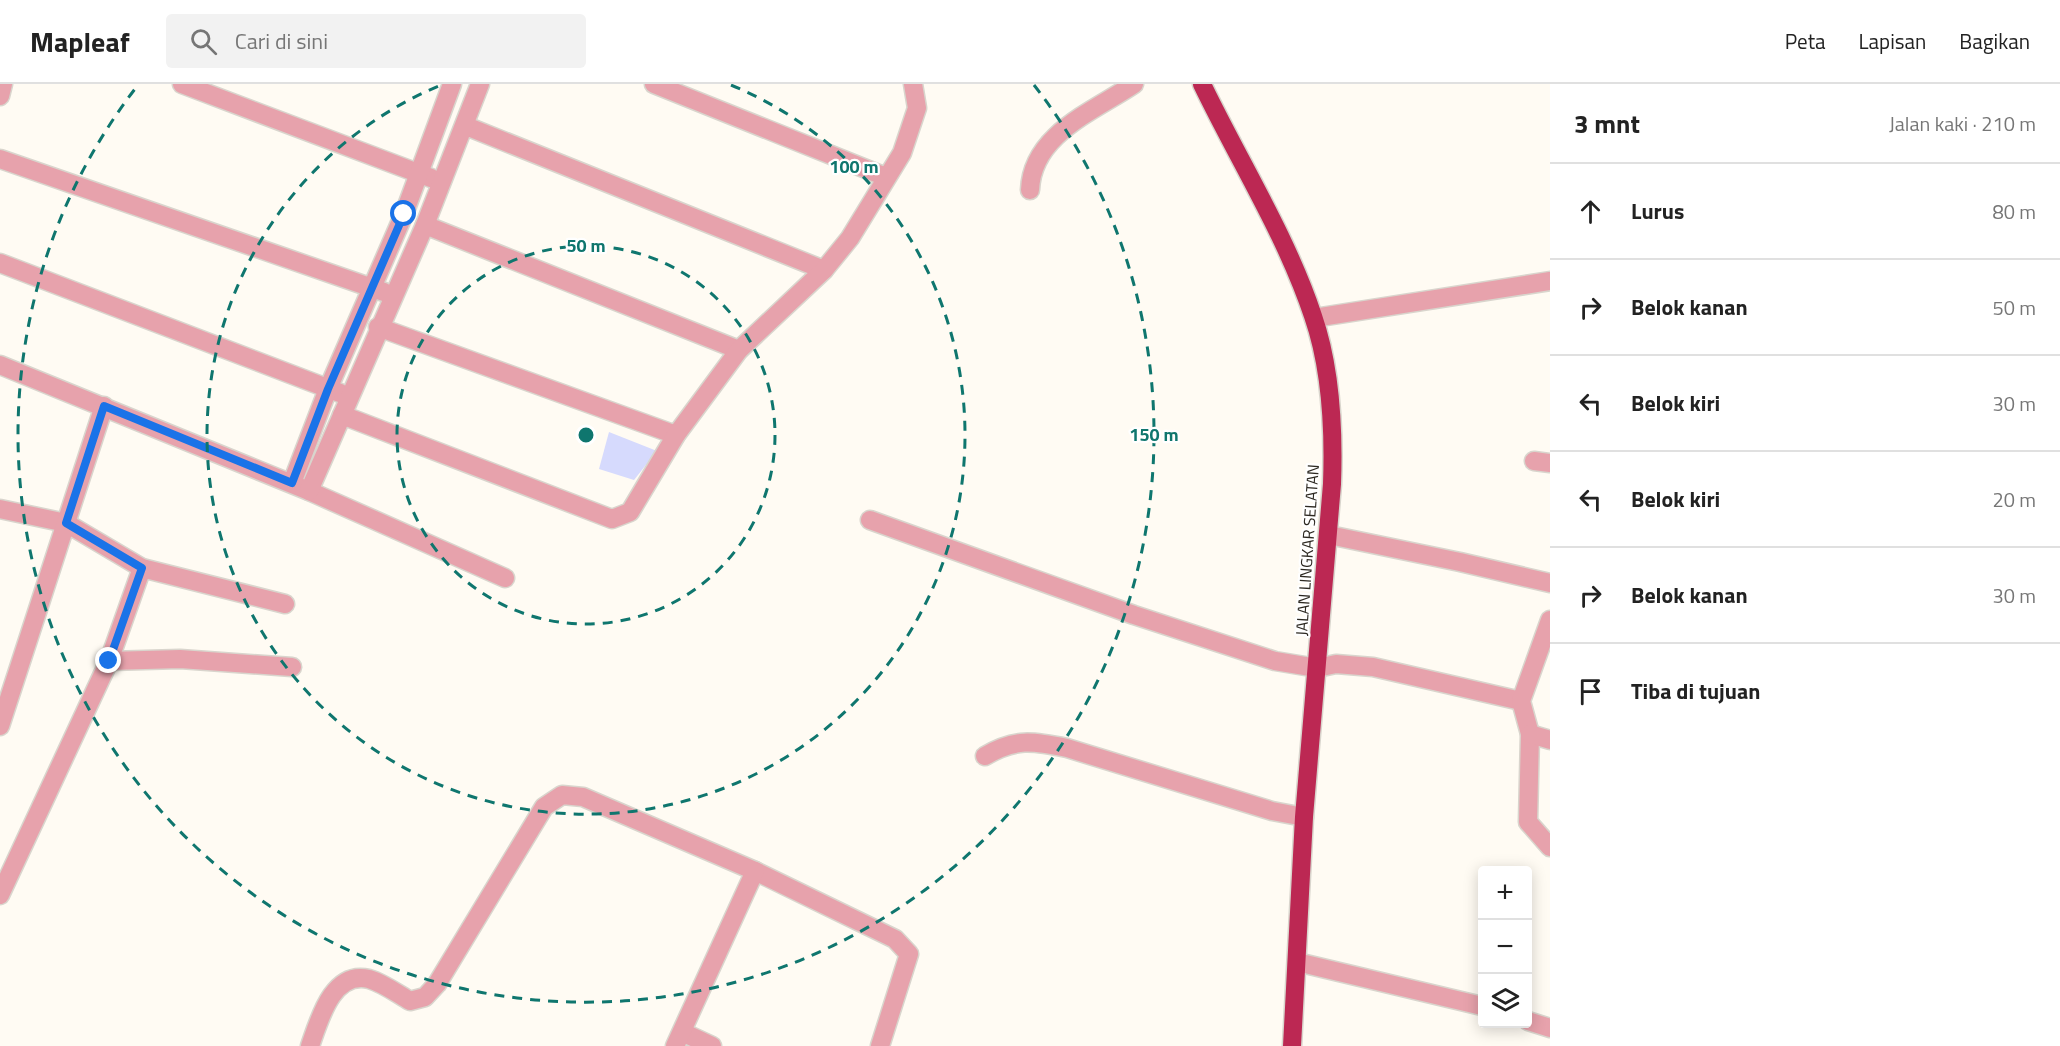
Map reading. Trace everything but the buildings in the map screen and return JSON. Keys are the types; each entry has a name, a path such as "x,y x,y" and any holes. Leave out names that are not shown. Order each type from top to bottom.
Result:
{"highway":[{"name":"JALAN LINGKAR SELATAN","path":"1202,84 1299,279 1314,318 1323,355 1331,425 1333,474 1304,817 1292,1046"}],"street":[{"path":"0,96 3,84"},
{"path":"182,84 441,182"},
{"path":"292,483 328,389 373,289 420,173 452,84"},
{"path":"309,491 378,327 425,225 466,126 480,84"},
{"path":"654,84 886,177"},
{"path":"342,416 612,519 630,512 676,435 739,350 824,270 850,238 902,153 916,108 913,84"},
{"path":"1030,190 1034,167 1046,148 1089,110 1134,84"},
{"path":"466,126 824,270"},
{"path":"0,159 392,295"},
{"path":"425,225 739,350"},
{"path":"0,263 350,397"},
{"path":"1314,318 1550,281"},
{"path":"378,327 676,435"},
{"path":"0,365 292,483 505,578"},
{"path":"0,726 104,406"},
{"path":"0,509 66,523 142,568 285,604"},
{"path":"870,520 1134,615 1275,661 1317,668 1336,664 1373,667 1521,701"},
{"path":"1329,535 1460,562 1550,584"},
{"path":"0,895 109,661 142,568"},
{"path":"1550,620 1521,701 1530,735 1528,822 1550,846"},
{"path":"109,661 180,659 292,667"},
{"path":"1530,735 1550,740"},
{"path":"985,756 1004,745 1034,741 1067,748 1272,811 1304,817"},
{"path":"310,1046 330,996 358,978 370,980 410,1001 426,998 437,984 544,807 562,795 583,797 755,871 895,939 909,954 880,1046"},
{"path":"712,1046 678,1039 755,871"},
{"path":"1297,962 1478,1005"},
{"path":"1532,1023 1550,1028"}],"route":[{"path":"109,661 142,568 66,523 104,406 292,483 328,389 363,313 404,214"}]}
